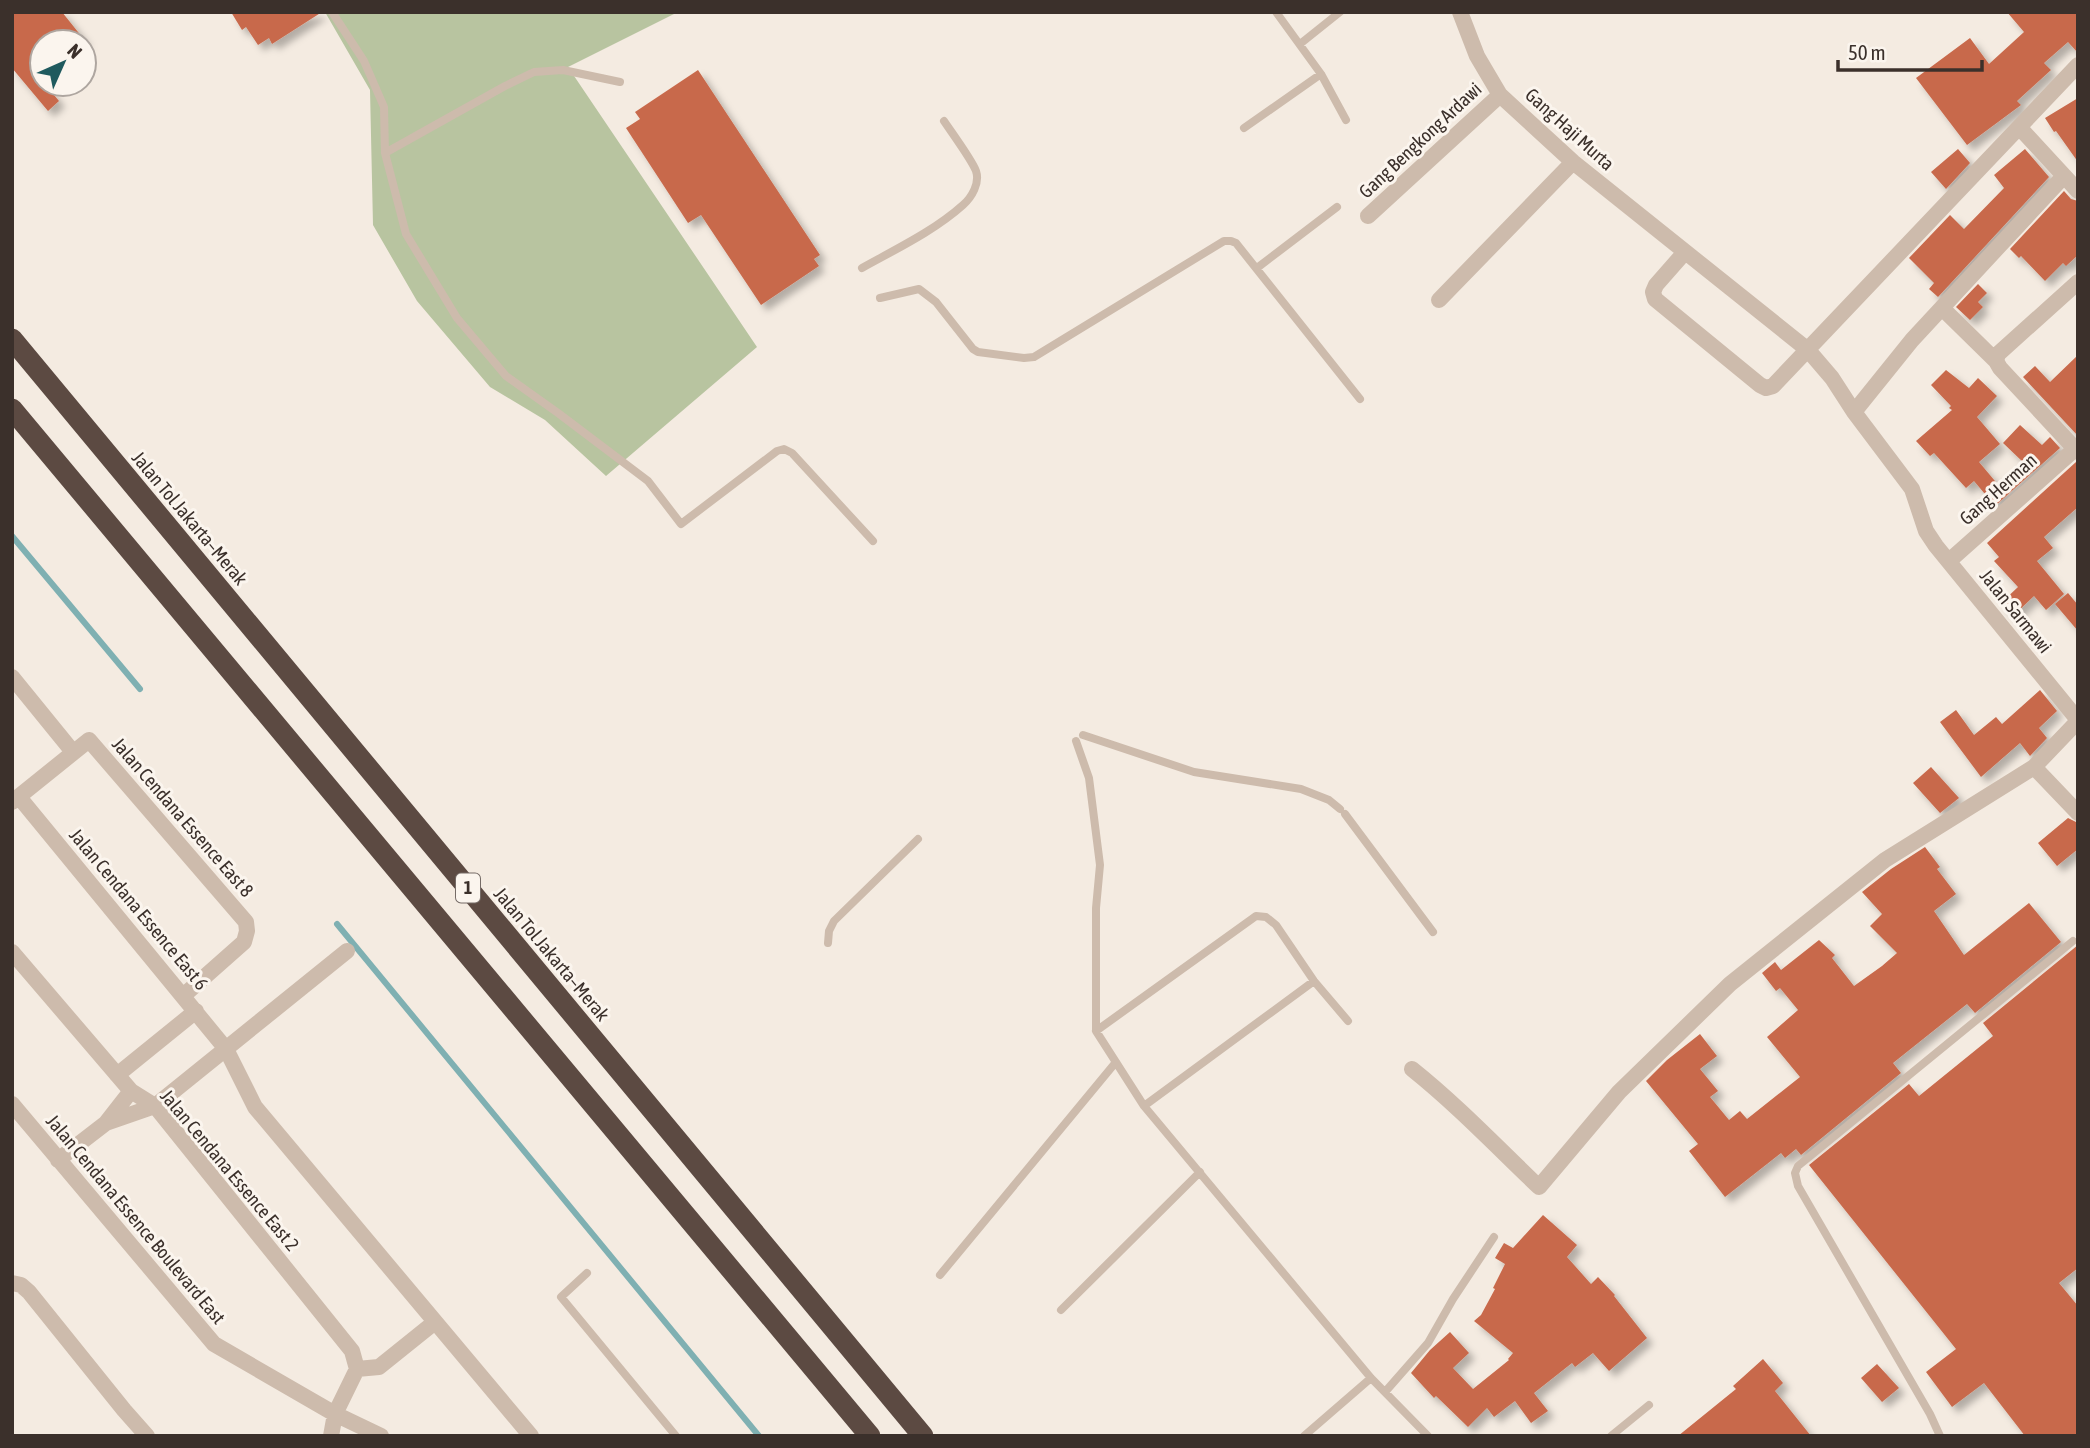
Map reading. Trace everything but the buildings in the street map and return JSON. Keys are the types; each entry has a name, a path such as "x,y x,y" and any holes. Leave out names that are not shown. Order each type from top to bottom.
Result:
{"highway":[{"name":"Jalan Tol Jakarta–Merak","path":"12,340 923,1436"},
{"name":"1","path":"12,409 870,1436"}],"street":[{"name":"Gang Haji Murta","path":"1464,15 1477,56 1500,94 1573,162 1808,350 1832,378 1854,412"},
{"path":"1685,252 1656,285 1653,292 1655,299 1750,377 1766,388 1773,386 2078,65"},
{"name":"Gang Bengkong Ardawi","path":"1368,216 1500,94"},
{"path":"2020,128 2078,191"},
{"path":"1439,300 1573,162"},
{"path":"1854,412 1912,340 2064,176"},
{"path":"1996,361 1998,354 2078,282"},
{"path":"1942,308 1996,361 2076,450"},
{"name":"Jalan Sarmawi","path":"1854,412 1912,489 1926,531 2078,720"},
{"name":"Gang Herman","path":"1949,561 2076,450"},
{"path":"12,677 73,752 15,800"},
{"path":"1412,1069 1440,1091 1477,1130 1539,1187 1619,1092 1730,984 1885,859 2034,767 2078,720"},
{"name":"Jalan Cendana Essence East 8","path":"73,752 89,740 246,922 244,942 183,996"},
{"path":"2034,767 2078,813"},
{"name":"Jalan Cendana Essence East 6","path":"15,800 196,1011 226,1049 255,1107 531,1436"},
{"path":"106,1123 155,1106 347,951"},
{"name":"Jalan Cendana Essence East 2","path":"12,952 117,1076 131,1091 155,1106 352,1350 357,1369"},
{"path":"117,1076 196,1011"},
{"path":"58,1160 106,1123 131,1091"},
{"name":"Jalan Cendana Essence Boulevard East","path":"12,1104 214,1344 335,1414 381,1436"},
{"path":"12,1283 21,1285 29,1292 147,1436"},
{"path":"331,1436 335,1414 357,1369 379,1367 435,1322"}],"lane":[{"path":"332,12 364,61 384,107 385,153 406,234 457,318 506,376 648,481 681,524 784,449 792,453 873,541"},
{"path":"1276,12 1321,74 1346,120"},
{"path":"1300,44 1340,12"},
{"path":"385,153 534,72 563,70 620,82"},
{"path":"1244,128 1321,74"},
{"path":"862,268 932,228 972,195 977,182 976,171 944,121"},
{"path":"1257,268 1336,206"},
{"path":"880,298 919,289 936,302 973,349 978,352 1029,358 1224,242 1231,241 1236,243 1257,268 1360,399"},
{"path":"1428,1436 1371,1378 1144,1106 1096,1031 1096,908 1100,865 1089,778 1079,738 1194,772 1301,789 1329,800 1343,812 1433,932"},
{"path":"828,943 829,930 834,921 918,839"},
{"path":"1096,1031 1256,916 1266,917 1276,925 1314,981 1348,1021"},
{"path":"1940,1436 1798,1186 1795,1173 1798,1166 2073,941"},
{"path":"1144,1106 1314,981"},
{"path":"940,1275 1116,1062"},
{"path":"1061,1310 1199,1172"},
{"path":"1385,1392 1428,1343 1494,1237"},
{"path":"587,1273 561,1297 676,1436"},
{"path":"1304,1436 1371,1378"},
{"path":"1611,1436 1648,1405"}],"green space":[{"path":"325,12 678,12 568,67 757,347 606,476 545,420 490,387 417,301 373,225 370,90"}],"waterway":[{"path":"12,536 140,689"},
{"path":"337,924 759,1436"}]}
